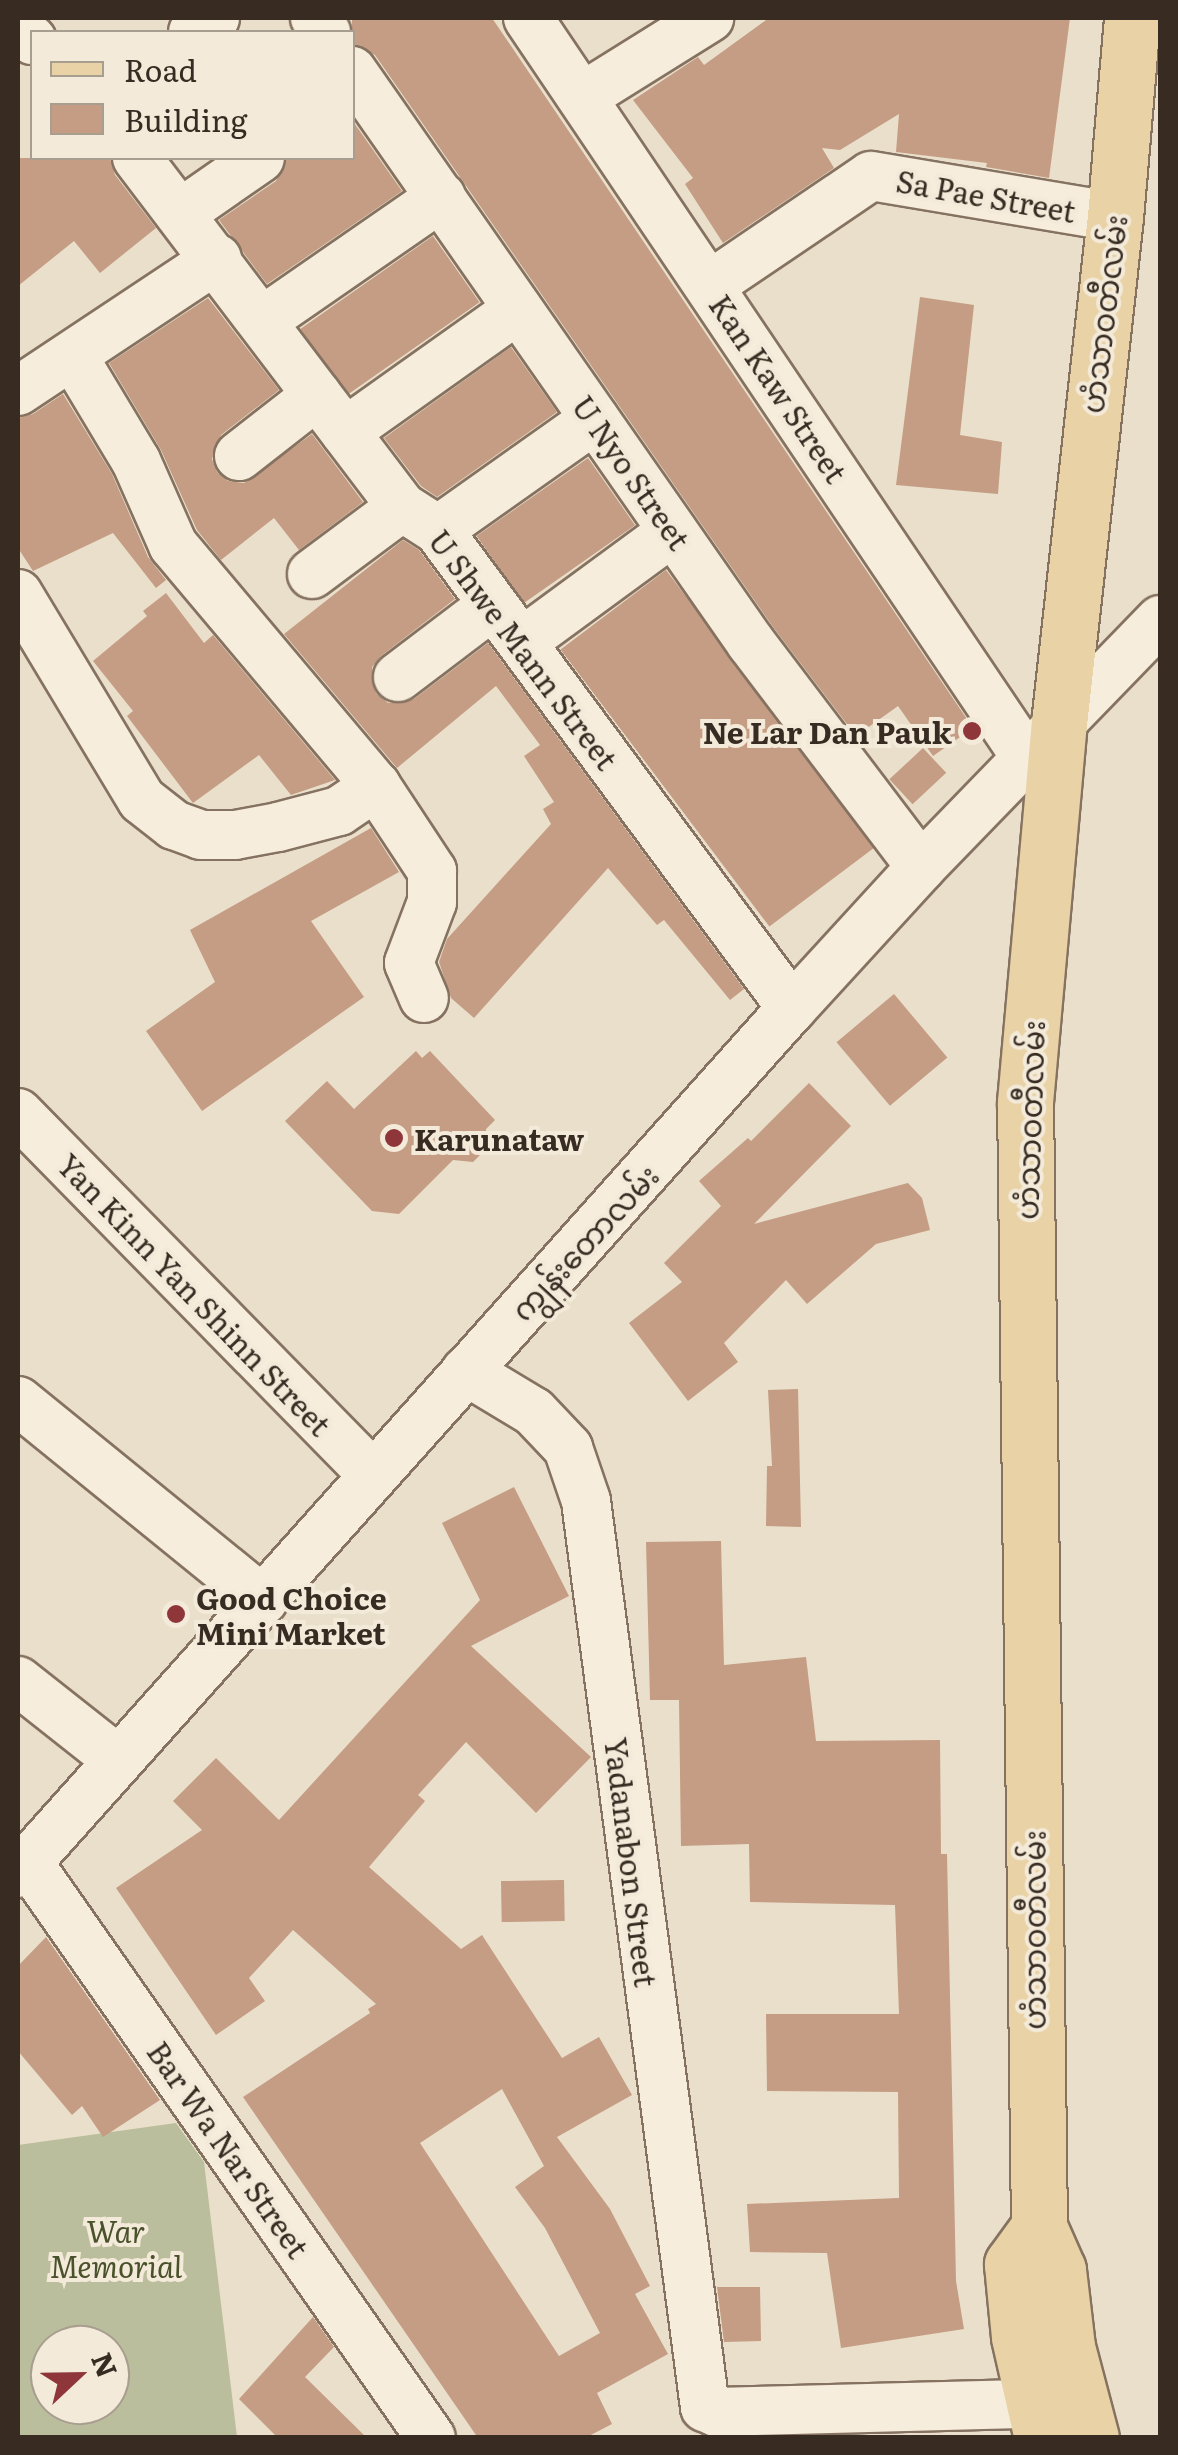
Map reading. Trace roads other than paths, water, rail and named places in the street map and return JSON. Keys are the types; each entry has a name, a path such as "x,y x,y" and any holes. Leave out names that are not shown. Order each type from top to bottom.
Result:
{"main road":[{"name":"ဟံသာဝတီလမ်း","path":"1039,2228 1025,1102 1043,742 1115,218 1132,18"},
{"path":"1036,2421 1012,2264 1039,2228 1058,2270 1067,2347 1091,2438"}],"street":[{"name":"Kan Kaw Street","path":"528,18 710,285 1043,742"},
{"path":"582,97 710,18"},
{"name":"U Nyo Street","path":"356,83 441,198 750,642 921,867"},
{"name":"U Shwe Mann Street","path":"139,160 218,258 346,432 522,642 792,1008"},
{"path":"181,213 257,160"},
{"name":"Sa Pae Street","path":"710,285 871,176 1115,218"},
{"path":"262,321 441,198"},
{"path":"18,391 74,358 218,258"},
{"path":"346,432 518,309"},
{"path":"74,358 136,460 173,545 376,786 432,872 432,902 408,963 424,998"},
{"path":"239,456 318,395"},
{"path":"312,574 594,419"},
{"path":"522,642 673,532"},
{"path":"18,594 142,800 174,825 200,835 278,828 339,811 376,786"},
{"path":"398,677 493,605"},
{"name":"ကျွန်းတောလမ်း","path":"22,1867 792,1008 921,867 1160,620"},
{"name":"Yan Kinn Yan Shinn Street","path":"18,1114 372,1474"},
{"name":"Yadanabon Street","path":"466,1371 534,1412 568,1448 586,1502 704,2407 716,2412 1036,2421"},
{"path":"18,1402 263,1600"},
{"path":"18,1681 118,1760"},
{"name":"Bar Wa Nar Street","path":"22,1867 430,2438"}],"place":[{"name":"Ne Lar Dan Pauk","path":"972,731"},
{"name":"Karunataw","path":"394,1138"},
{"name":"Good Choice Mini Market","path":"176,1614"}],"park label":[{"name":"War Memorial","path":"116,2247"}]}
